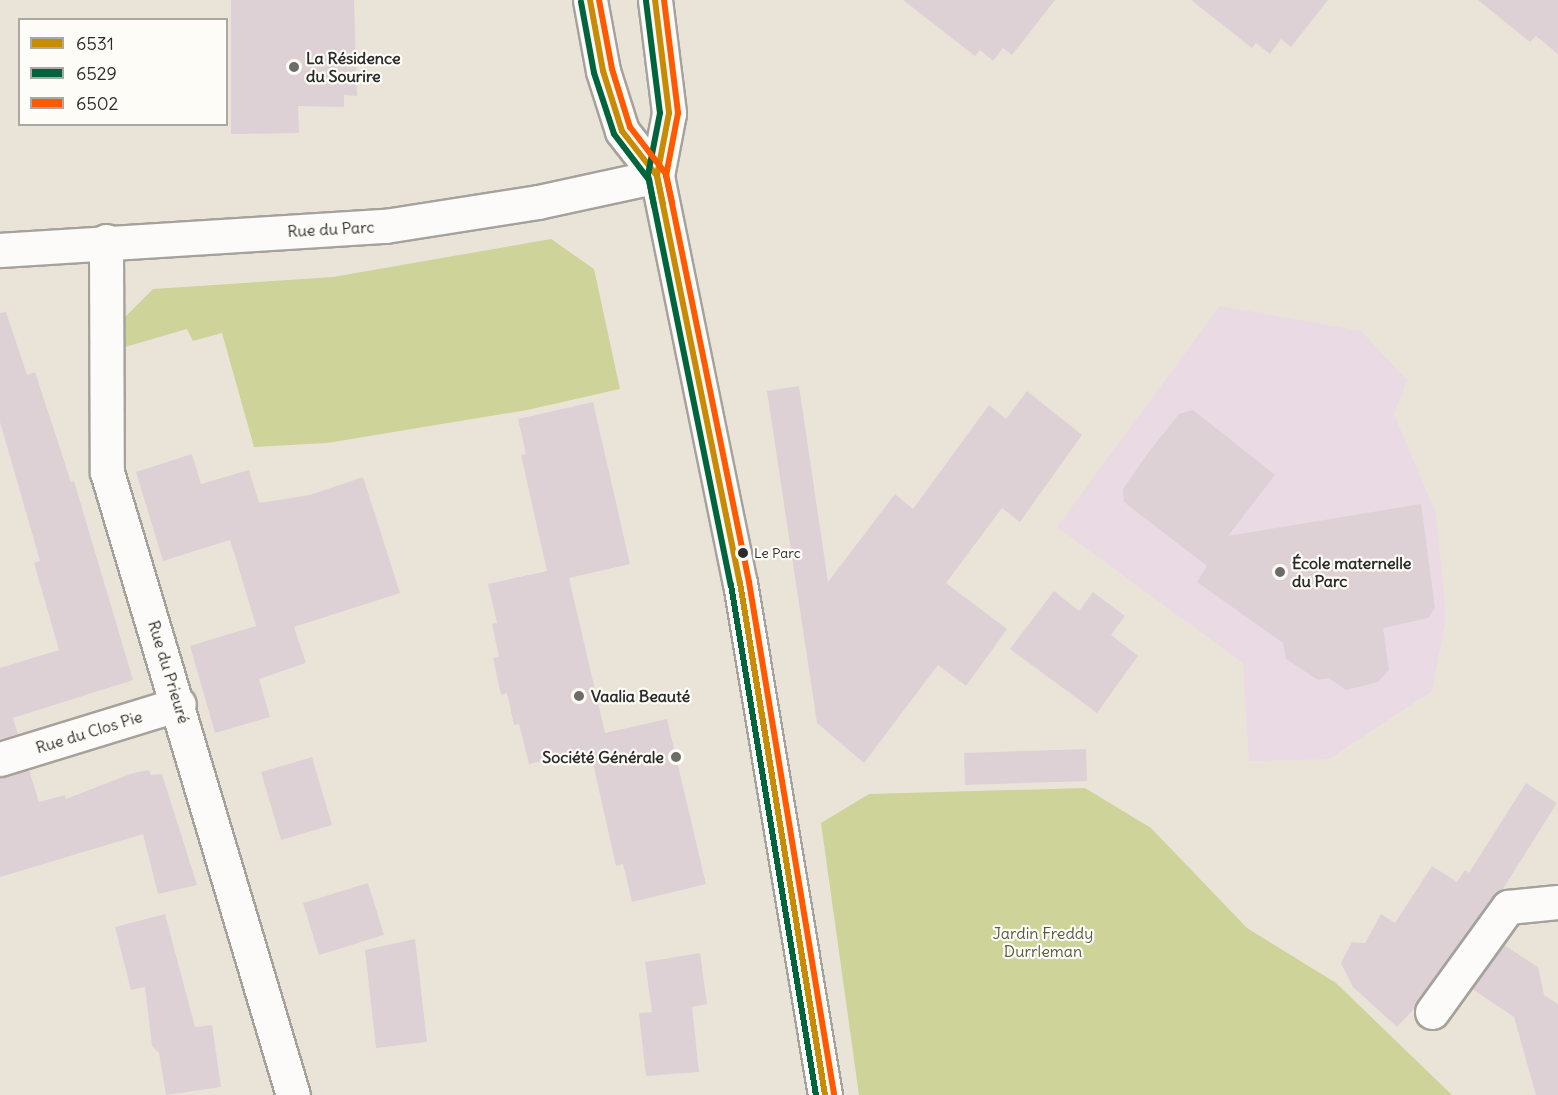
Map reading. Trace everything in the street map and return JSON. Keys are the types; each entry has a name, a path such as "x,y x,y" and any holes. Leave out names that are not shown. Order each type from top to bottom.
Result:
{"street":[{"path":"590,0 603,71 622,131 657,176"},
{"path":"656,0 669,113 657,176 740,584 825,1095"},
{"name":"Rue du Parc","path":"0,250 106,241 385,226 538,202 657,176"},
{"name":"Rue du Prieuré","path":"106,241 107,472 179,704 293,1095"},
{"name":"Rue du Clos Pie","path":"0,759 179,704"},
{"path":"1432,1012 1508,907 1558,902"}],"shaded area":[{"name":"École maternelle du Parc","path":"1220,306 1361,331 1407,380 1394,414 1436,514 1446,617 1432,691 1329,759 1249,761 1243,663 1057,527"}],"green space":[{"path":"551,239 594,269 620,389 527,410 327,443 254,447 222,333 193,341 187,329 125,347 123,319 153,289 333,277"},
{"name":"Jardin Freddy Durrleman","path":"1085,788 1151,828 1247,928 1336,983 1452,1095 859,1095 821,823 869,794"}],"building":[{"name":"La Résidence du Sourire","path":"231,0 354,0 357,96 344,95 344,107 298,106 299,133 231,134"},
{"path":"903,0 1055,0 1012,55 1003,48 993,61 980,50 975,56"},
{"path":"1191,0 1328,0 1291,47 1281,39 1270,54 1256,43 1252,48"},
{"path":"1478,0 1558,0 1558,54 1536,36 1530,42"},
{"path":"6,312 27,375 35,372 71,482 74,481 133,680 13,718 18,734 0,739 0,668 59,650 34,563 40,561 0,422 0,313"},
{"path":"799,386 828,582 895,494 913,509 989,405 1006,419 1027,391 1082,435 1020,522 1002,508 946,583 1007,629 966,686 938,665 864,763 817,723 767,391"},
{"path":"593,402 630,564 569,578 605,733 667,719 706,884 632,902 623,864 616,866 590,750 529,764 519,724 514,725 507,693 501,695 493,658 499,657 492,624 497,623 488,584 547,571 521,455 526,454 518,419"},
{"path":"1193,410 1275,475 1228,536 1421,504 1435,608 1428,618 1383,628 1389,670 1378,682 1346,690 1329,678 1318,680 1286,659 1283,643 1197,582 1207,566 1124,502 1123,489 1148,453 1179,414"},
{"path":"192,454 201,484 249,470 259,503 310,495 363,477 400,593 294,627 306,663 259,679 270,717 215,733 190,646 256,626 236,559 230,540 163,561 136,472"},
{"path":"1054,591 1079,611 1093,592 1125,616 1111,635 1138,656 1097,713 1010,649"},
{"path":"1086,749 1087,781 965,785 964,753"},
{"path":"312,757 332,825 281,840 261,772"},
{"path":"29,770 39,802 65,795 66,799 133,773 149,770 151,775 162,774 197,885 158,894 143,834 0,877 0,777"},
{"path":"1526,783 1557,803 1503,889 1493,896 1413,1010 1397,1027 1353,987 1341,963 1352,942 1365,943 1381,914 1395,923 1432,866 1457,882 1465,870 1469,873"},
{"path":"368,883 384,935 319,955 303,903"},
{"path":"165,914 195,1027 212,1025 221,1087 166,1095 159,1053 152,1046 145,987 131,990 115,927"},
{"path":"415,939 427,1042 376,1048 365,950"},
{"path":"1504,945 1538,967 1544,995 1558,1004 1558,1095 1536,1095 1514,1017 1472,989"},
{"path":"700,953 707,1004 692,1007 699,1072 646,1076 639,1013 652,1012 645,962"}],"transit line":[{"name":"6531","path":"590,0 603,71 622,131 657,176 740,583 825,1095"},
{"name":"6502","path":"599,0 612,69 630,127 666,174 749,582 834,1094"},
{"name":"6531","path":"655,0 669,113 657,176 663,204"},
{"name":"6502","path":"664,0 678,113 666,176 672,202"},
{"name":"6529","path":"646,1 660,113 648,175 654,206"},
{"name":"6529","path":"581,2 594,73 614,134 649,180 731,585 816,1095"}],"place":[{"name":"La Résidence du Sourire","path":"294,67"},
{"name":"Le Parc","path":"743,553"},
{"name":"École maternelle du Parc","path":"1280,572"},
{"name":"Vaalia Beauté","path":"579,696"},
{"name":"Société Générale","path":"676,757"}]}
